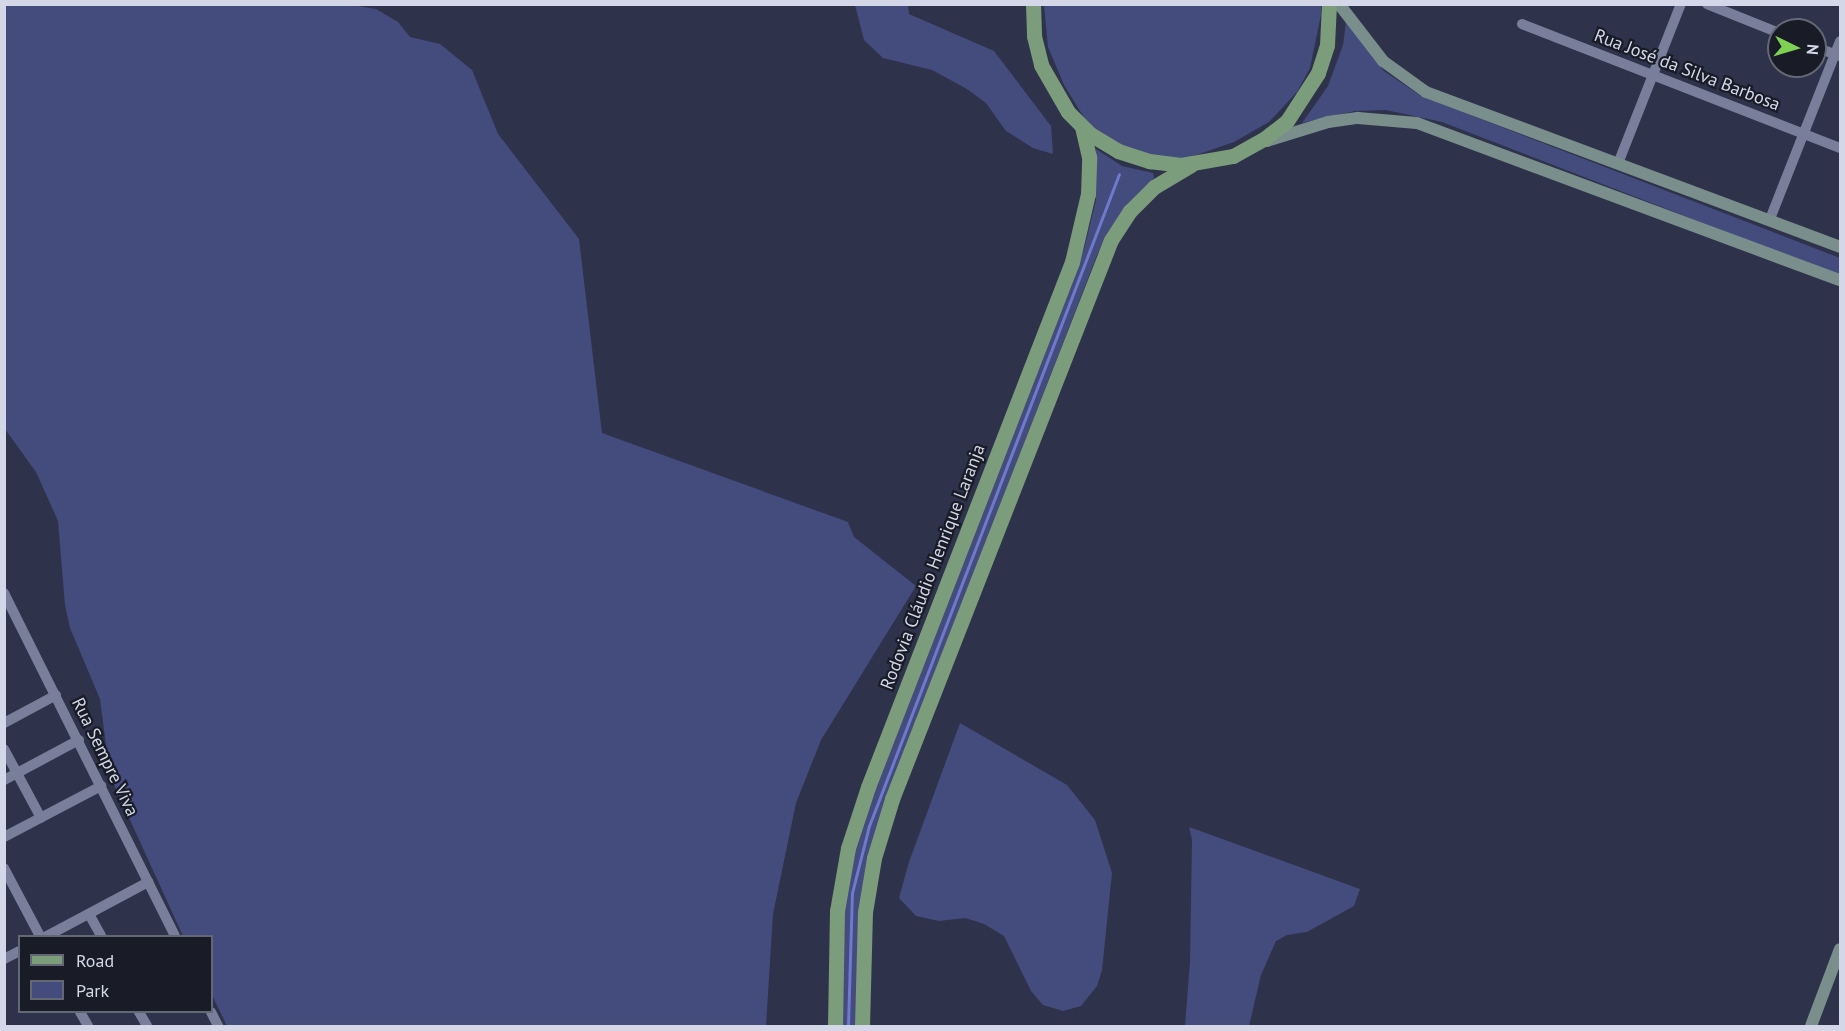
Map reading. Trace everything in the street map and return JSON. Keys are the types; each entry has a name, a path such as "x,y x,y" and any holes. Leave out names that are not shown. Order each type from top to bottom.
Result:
{"main road":[{"path":"1034,4 1034,36 1041,65 1056,96 1082,127 1108,146 1138,159 1191,165 1212,162 1329,122 1358,118 1417,123 1840,280"},
{"path":"1252,147 1287,121 1312,86 1327,45 1329,4"},
{"path":"1339,4 1383,62 1426,92 1619,161 1840,247"},
{"name":"Rodovia Cláudio Henrique Laranja","path":"835,1026 837,911 848,848 872,776 1072,262 1088,194 1089,157 1082,127"},
{"path":"862,1026 865,912 874,858 892,799 1111,240 1130,211 1154,187 1191,165"},
{"path":"1811,1026 1840,949"}],"street":[{"path":"1619,161 1681,4"},
{"path":"1707,4 1767,28"},
{"name":"Rua José da Silva Barbosa","path":"1522,24 1840,148"},
{"path":"1770,219 1838,56 1840,41"},
{"name":"Rua Sempre Viva","path":"5,595 174,935"},
{"path":"4,723 56,695"},
{"path":"4,780 79,740"},
{"path":"4,748 41,818"},
{"path":"4,837 101,786"},
{"path":"4,868 39,935"},
{"path":"49,935 148,882"},
{"path":"89,914 100,935"},
{"path":"4,959 18,952"}],"green space":[{"path":"4,5 358,6 376,9 398,22 410,37 440,44 472,70 498,134 579,239 602,433 848,522 854,537 916,586 821,740 796,803 773,914 766,1026 227,1026 213,997 213,935 183,935 110,776 100,699 70,628 65,605 58,521 36,472 5,429"},
{"path":"855,5 908,5 909,14 994,51 1051,126 1053,154 1033,148 1006,131 986,103 967,89 932,70 883,58 864,40"},
{"path":"1044,5 1321,5 1321,15 1310,68 1297,92 1269,122 1234,142 1179,161 1137,161 1088,124 1064,85 1048,47"},
{"path":"1346,22 1384,71 1421,96 1840,258 1840,276 1442,122 1386,110 1355,111 1302,123 1328,86 1343,45"},
{"path":"1096,149 1122,166 1153,173 1154,178 1109,231 1097,255 887,798 859,906 856,1026 842,1026 842,929 851,860 881,767 1084,249 1096,200"},
{"path":"960,723 1067,785 1095,820 1112,873 1102,970 1097,986 1081,1006 1063,1011 1043,1005 1031,991 1004,936 984,924 965,918 939,921 916,916 899,898 909,862"},
{"path":"1189,827 1360,889 1354,906 1307,932 1287,935 1276,941 1261,975 1249,1026 1185,1026 1190,962 1192,840"}],"waterway":[{"path":"848,1026 852,893 869,826 1119,174"}]}
